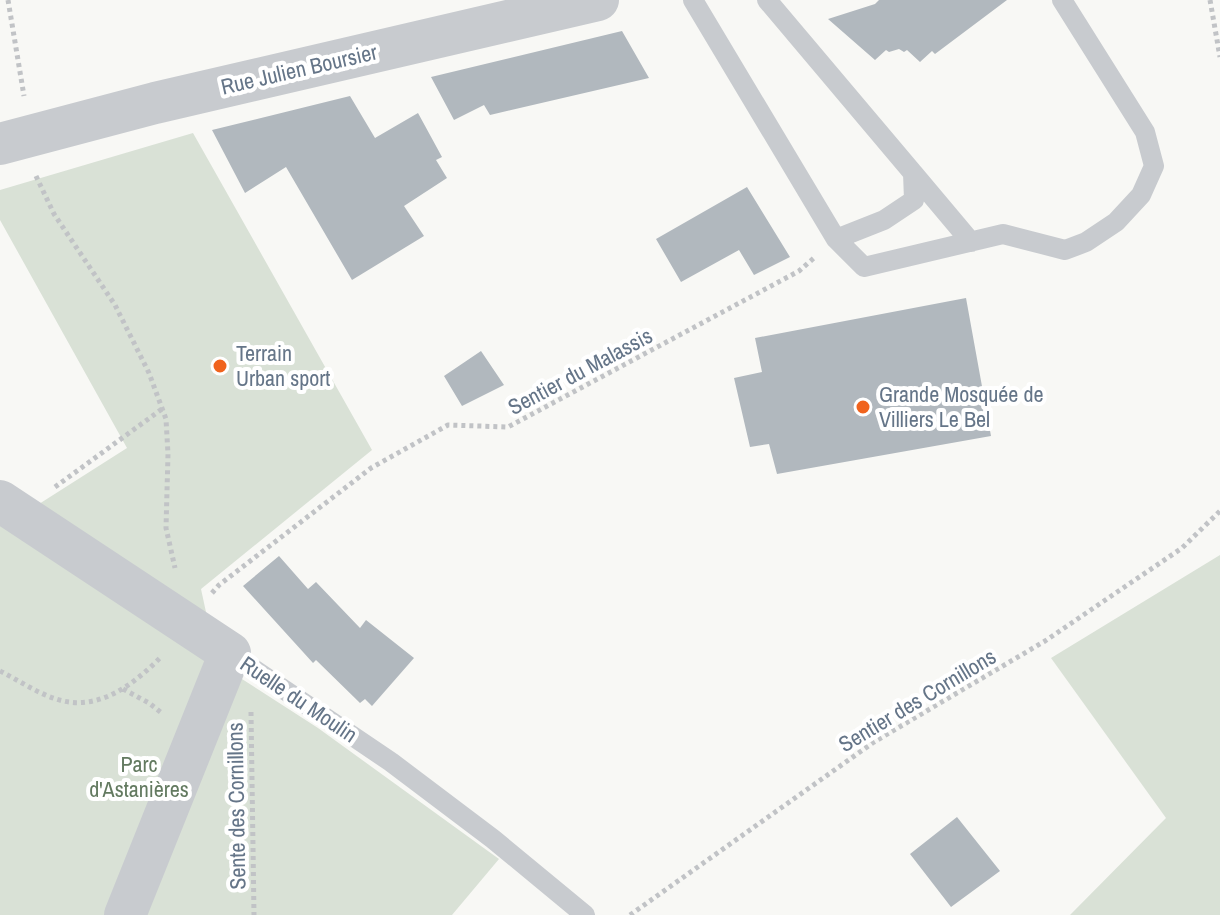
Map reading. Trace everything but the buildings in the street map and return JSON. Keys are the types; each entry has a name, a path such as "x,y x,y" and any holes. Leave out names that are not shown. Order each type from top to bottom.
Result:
{"street":[{"name":"Rue Julien Boursier","path":"13,141 155,103 598,0"},
{"name":"Ruelle du Moulin","path":"9,507 230,653"},
{"path":"125,915 230,653"}],"lane":[{"path":"693,0 836,239 864,267 1003,234 1065,250 1086,242 1116,222 1141,195 1154,166 1145,132 1062,0"},
{"path":"767,0 971,242"},
{"path":"836,239 884,220 914,200 913,173"},
{"name":"Ruelle du Moulin","path":"230,653 391,762 493,839 585,915"}],"path":[{"path":"8,0 22,79 13,141 35,174 54,214 115,305 149,373 166,419 166,528 186,623"},
{"path":"1210,0 1220,57"},
{"name":"Sentier du Malassis","path":"0,671 57,700 81,702 108,698 138,680 165,653 219,585 371,468 448,425 508,427 799,271 836,239"},
{"path":"9,507 162,409"},
{"name":"Sentier des Cornillons","path":"630,915 874,742 1045,641 1182,548 1220,511"},
{"name":"Sente des Cornillons","path":"230,653 243,679 253,720 254,915"}],"green space":[{"name":"Parc d'Astanières","path":"193,133 372,450 201,589 217,663 318,728 499,859 452,915 0,915 0,521 6,525 127,448 0,220 0,190"},
{"path":"1220,555 1220,915 1070,915 1166,818 1051,658"}],"place":[{"name":"Terrain Urban sport","path":"220,366"},
{"name":"Grande Mosquée de Villiers Le Bel","path":"863,407"}]}
